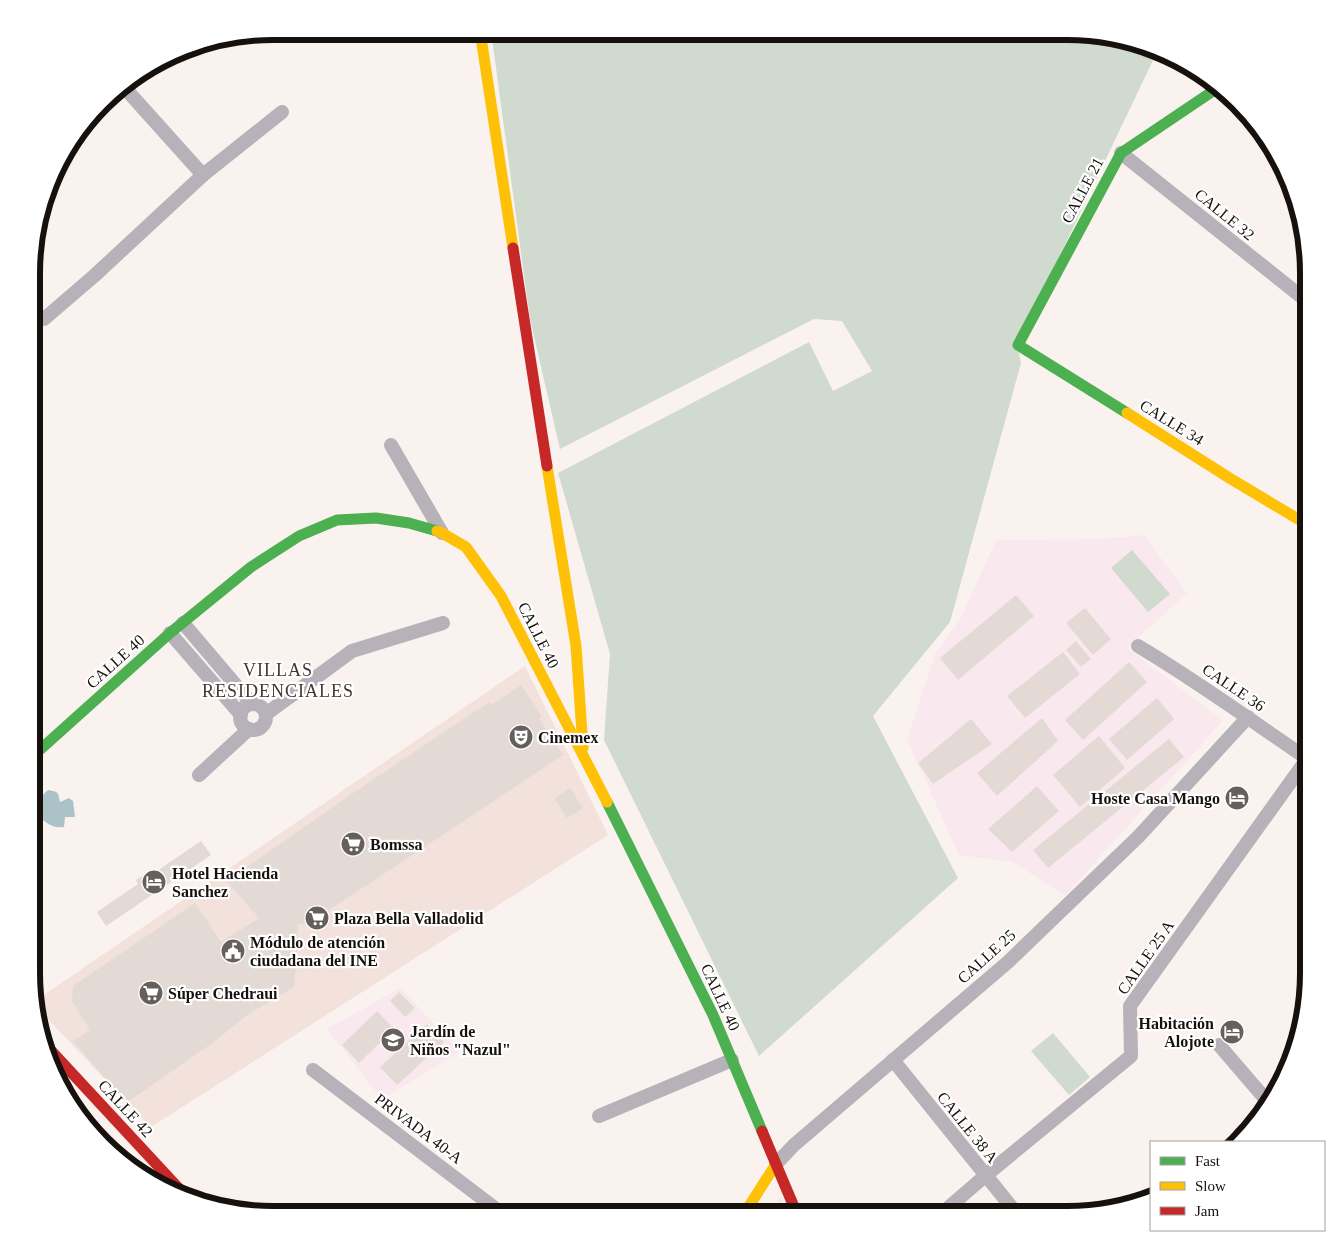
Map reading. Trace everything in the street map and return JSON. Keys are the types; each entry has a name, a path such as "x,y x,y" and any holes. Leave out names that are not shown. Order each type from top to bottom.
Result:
{"main road":[{"path":"481,40 576,646 583,757"},
{"name":"CALLE 21","path":"1018,345 1121,153 1213,91"},
{"name":"CALLE 34","path":"1018,345 1300,520"},
{"name":"CALLE 40","path":"40,750 170,633 251,567 299,536 337,520 376,518 409,523 442,533 466,547 501,596 714,1015 794,1206"},
{"name":"CALLE 42","path":"55,1055 175,1184"},
{"name":"CALLE 25","path":"749,1206 776,1164"}],"street":[{"path":"127,91 203,175"},
{"path":"44,319 94,276 203,175 282,112"},
{"name":"CALLE 32","path":"1121,153 1300,296"},
{"path":"392,445 442,533"},
{"path":"170,633 241,715 243,724 249,729 256,729 264,725 266,714 264,710 260,706 252,704 183,623"},
{"path":"266,714 352,651 444,623"},
{"name":"CALLE 36","path":"1138,646 1173,667 1300,754"},
{"path":"241,715 244,708 252,704"},
{"name":"CALLE 25","path":"776,1164 794,1145 1008,962 1139,836 1248,718"},
{"path":"199,775 249,729"},
{"name":"CALLE 25 A","path":"949,1206 1131,1056 1130,1006 1300,771"},
{"path":"1219,1045 1264,1097"},
{"path":"599,1116 732,1060"},
{"name":"CALLE 38 A","path":"893,1060 1011,1206"},
{"name":"PRIVADA 40-A","path":"313,1070 492,1206"}],"shaded area":[{"path":"492,40 1082,40 1112,44 1154,57 1017,345 1021,363 950,622 873,716 958,878 759,1056 604,740 610,654 558,473 809,342 833,391 872,371 842,321 814,319 560,449 530,319"},
{"path":"1144,535 1187,593 1127,648 1223,720 1065,896 1013,862 959,855 907,740 934,656 960,620 996,540 1102,539"},
{"path":"1132,550 1170,594 1148,612 1111,568"},
{"name":"Plaza Bella Valladolid","path":"525,666 608,835 151,1127 44,1015 41,997"},
{"name":"Jardín de Niños \"Nazul\"","path":"400,988 460,1052 382,1099 327,1029"},
{"path":"1053,1033 1090,1077 1069,1095 1031,1051"},
{"path":"781,1196 785,1206 774,1206"}],"water":[{"path":"48,790 57,793 60,802 69,798 73,801 75,817 65,817 64,827 54,827 46,823 40,816 40,797"}],"building":[{"path":"1016,595 1034,616 958,680 940,658"},
{"path":"1085,608 1111,639 1093,655 1066,623"},
{"path":"1076,641 1091,659 1081,667 1066,650"},
{"path":"1063,652 1080,674 1025,718 1007,696"},
{"path":"1129,662 1147,682 1083,740 1065,720"},
{"path":"521,685 542,716 539,718 563,755 308,924 298,924 294,987 247,1015 214,1042 126,1103 73,1041 90,1030 72,1001 73,986 195,903 221,942 259,918 227,881 474,712 490,702 492,705"},
{"path":"1157,698 1174,719 1127,760 1109,739"},
{"path":"1042,718 1058,741 997,796 977,773"},
{"path":"971,719 992,744 933,784 918,763"},
{"path":"1099,736 1125,768 1080,807 1053,775"},
{"path":"1169,739 1184,757 1048,868 1033,850"},
{"path":"1037,786 1059,811 1012,852 988,829"},
{"path":"570,788 583,808 567,818 555,799"},
{"name":"Hotel Hacienda Sanchez","path":"201,841 211,855 106,926 97,912 138,884 136,880 152,870 154,873"},
{"path":"399,992 415,1008 405,1017 390,1001"},
{"path":"377,1011 394,1029 359,1063 342,1045"},
{"path":"427,1024 444,1042 397,1085 380,1067"}],"traffic: fast":[{"path":"1127,413 1018,345 1121,153 1213,91"},
{"path":"40,750 170,633 251,567 299,536 337,520 376,518 409,523 437,531"},
{"path":"607,802 713,1015 762,1131"}],"traffic: slow":[{"path":"481,40 513,248"},
{"path":"1127,413 1300,520"},
{"path":"547,466 576,646 583,748"},
{"path":"437,531 466,547 501,596 607,802"},
{"path":"749,1206 776,1164"}],"traffic: jam":[{"path":"513,248 547,466"},
{"path":"55,1055 175,1184"},
{"path":"762,1131 794,1206"}],"place":[{"name":"Cinemex","path":"521,737"},
{"name":"Hoste Casa Mango","path":"1237,798"},
{"name":"Bomssa","path":"353,844"},
{"name":"Hotel Hacienda Sanchez","path":"154,882"},
{"name":"Plaza Bella Valladolid","path":"317,918"},
{"name":"Módulo de atención ciudadana del INE","path":"233,951"},
{"name":"Súper Chedraui","path":"151,993"},
{"name":"Habitación Alojote","path":"1232,1032"},
{"name":"Jardín de Niños \"Nazul\"","path":"393,1040"}],"district":[{"name":"VILLAS RESIDENCIALES","path":"278,680"}]}
